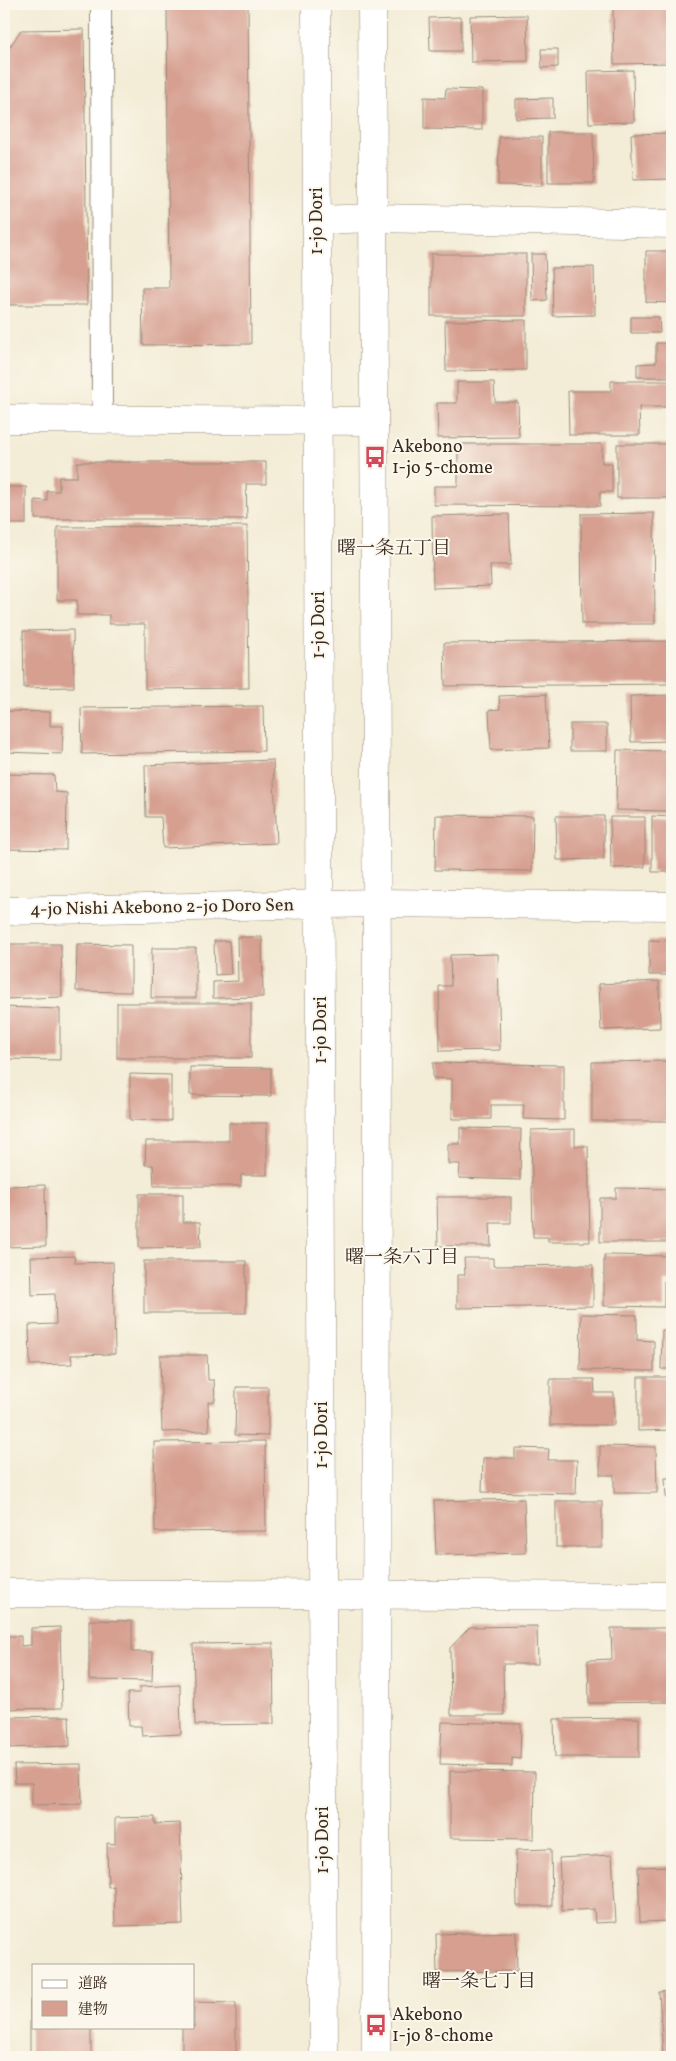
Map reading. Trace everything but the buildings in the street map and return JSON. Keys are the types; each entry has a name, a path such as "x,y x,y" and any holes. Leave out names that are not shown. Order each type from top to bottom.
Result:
{"street":[{"name":"1-jo Dori","path":"316,4 324,2057"},
{"path":"372,4 377,903 376,2057"},
{"path":"317,220 373,218 672,224"},
{"path":"4,419 374,421"},
{"name":"4-jo Nishi Akebono 2-jo Doro Sen","path":"4,911 377,903 672,906"},
{"path":"4,1593 672,1596"}],"lane":[{"path":"101,4 102,419"}],"place":[{"name":"Akebono 1-jo 5-chome","path":"375,457"},
{"name":"Akebono 1-jo 8-chome","path":"376,2025"}],"district":[{"name":"曙一条五丁目","path":"394,549"},
{"name":"曙一条六丁目","path":"402,1258"},
{"name":"曙一条七丁目","path":"479,1982"}]}
